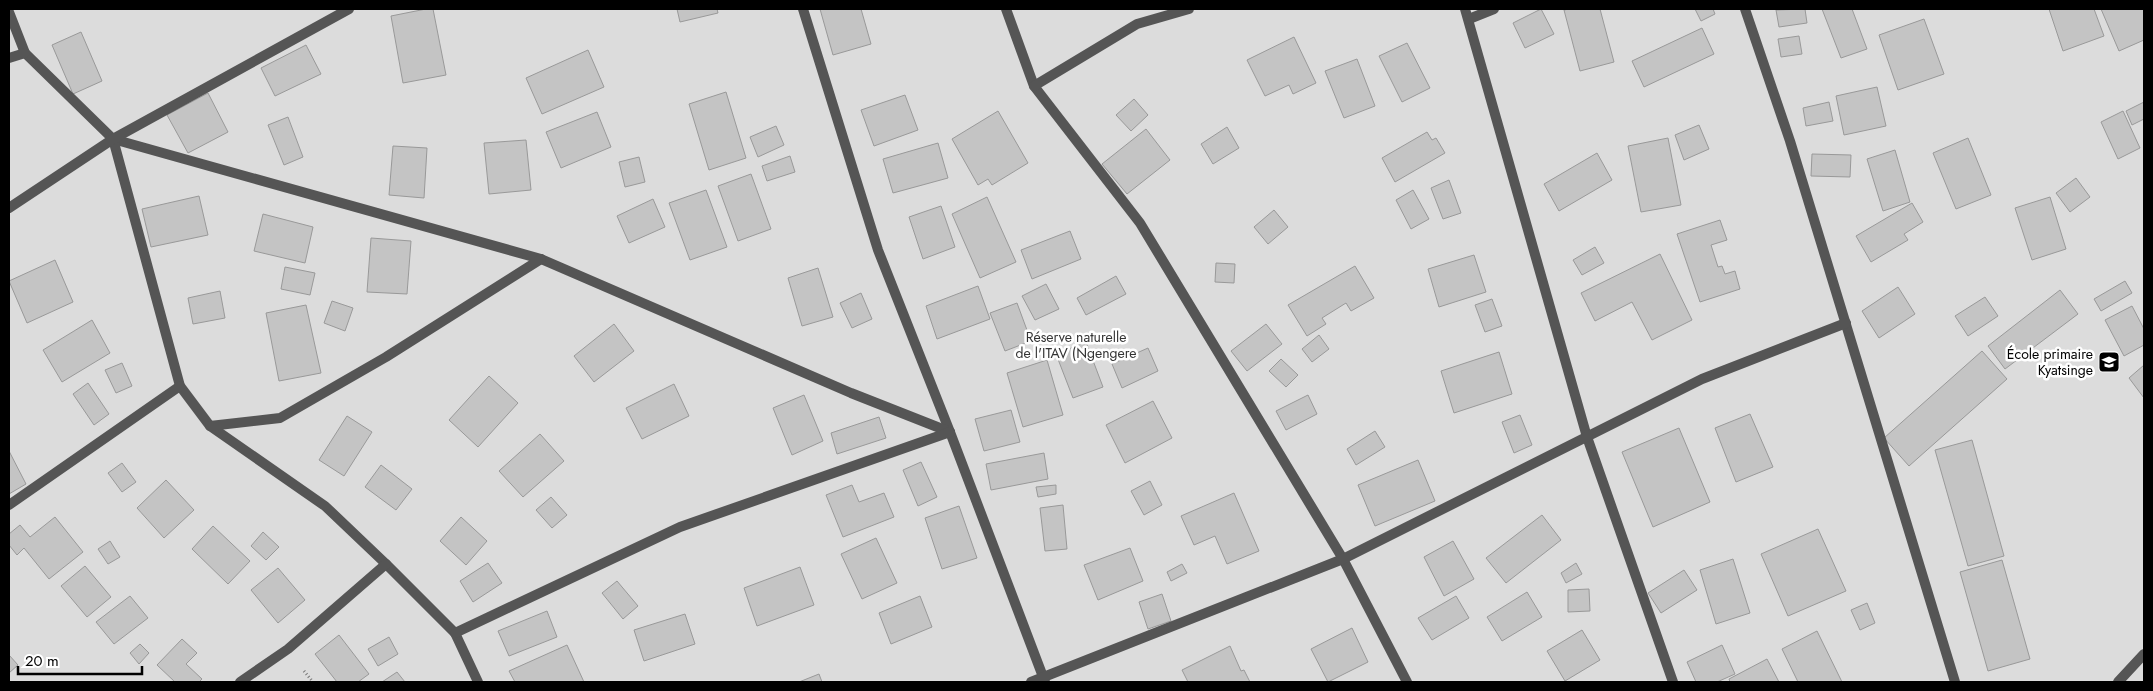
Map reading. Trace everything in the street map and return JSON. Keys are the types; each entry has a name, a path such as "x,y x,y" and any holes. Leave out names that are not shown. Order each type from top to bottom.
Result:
{"street":[{"path":"9,208 113,138 350,9"},
{"path":"803,9 878,250 950,432 1044,680"},
{"path":"1006,9 1034,86 1140,223 1343,559 1407,682"},
{"path":"1034,86 1137,24 1189,9"},
{"path":"1465,9 1587,437 1649,619 1673,682"},
{"path":"1469,19 1494,9"},
{"path":"1745,9 1790,141 1955,682"},
{"path":"10,16 25,53 113,138 541,259 851,393 950,432"},
{"path":"9,58 25,53"},
{"path":"113,138 180,386 210,426 325,506 386,564 455,633 478,682"},
{"path":"210,426 280,418 386,357 541,259"},
{"path":"1031,682 1044,680 1343,559 1702,379 1846,323"},
{"path":"9,505 180,386"},
{"path":"455,633 680,528 950,432"},
{"path":"240,682 288,649 386,564"},
{"path":"2118,682 2144,654"}],"green space":[{"name":"Réserve naturelle de l'ITAV (Ngengere","path":"9,9 2144,9 2144,682 9,682"}],"building":[{"path":"433,9 446,75 403,83 391,16"},
{"path":"677,9 717,9 718,13 680,22"},
{"path":"820,9 861,9 871,44 833,55"},
{"path":"1541,9 1554,34 1525,48 1513,23"},
{"path":"1600,9 1614,62 1580,71 1564,10"},
{"path":"1695,9 1713,9 1715,14 1701,21"},
{"path":"1805,9 1807,23 1779,27 1776,10"},
{"path":"1822,9 1852,9 1867,49 1841,58"},
{"path":"2049,9 2094,9 2104,36 2063,51"},
{"path":"2101,9 2144,9 2144,40 2119,51"},
{"path":"1924,19 1944,74 1898,90 1879,35"},
{"path":"1702,28 1714,54 1644,87 1632,61"},
{"path":"81,32 102,81 73,94 52,45"},
{"path":"1799,36 1802,54 1781,57 1778,39"},
{"path":"1294,37 1316,83 1293,94 1289,85 1265,96 1247,60"},
{"path":"1407,43 1430,88 1402,102 1379,56"},
{"path":"306,45 321,74 275,96 261,68"},
{"path":"588,50 604,87 542,114 526,78"},
{"path":"1357,59 1375,106 1344,118 1325,71"},
{"path":"1877,87 1886,126 1844,135 1836,96"},
{"path":"726,92 746,158 709,170 689,104"},
{"path":"208,93 228,132 188,153 167,115"},
{"path":"905,95 918,130 874,146 861,110"},
{"path":"1134,99 1148,115 1131,131 1116,115"},
{"path":"1829,102 1833,121 1806,126 1803,108"},
{"path":"2144,102 2144,119 2132,125 2126,111"},
{"path":"998,111 1028,163 992,185 988,179 978,185 952,139"},
{"path":"2123,111 2140,148 2118,159 2101,122"},
{"path":"597,112 611,147 561,168 546,132"},
{"path":"288,117 303,157 284,165 268,125"},
{"path":"1699,125 1709,149 1684,160 1675,135"},
{"path":"776,126 784,145 758,157 750,137"},
{"path":"1227,127 1239,148 1213,164 1201,144"},
{"path":"1146,129 1170,160 1127,194 1102,164"},
{"path":"1427,132 1432,140 1436,138 1445,153 1395,182 1382,158"},
{"path":"1668,138 1681,205 1641,212 1628,146"},
{"path":"1968,138 1991,195 1956,209 1933,153"},
{"path":"526,140 531,190 489,194 484,143"},
{"path":"938,143 948,178 893,193 883,159"},
{"path":"393,146 427,148 424,198 389,195"},
{"path":"1895,150 1910,202 1883,211 1867,159"},
{"path":"1597,153 1612,180 1559,211 1544,184"},
{"path":"1812,154 1851,155 1850,177 1811,176"},
{"path":"790,156 795,172 767,181 762,166"},
{"path":"639,157 645,182 625,187 619,162"},
{"path":"751,174 771,229 738,241 718,186"},
{"path":"2076,178 2090,197 2070,212 2056,193"},
{"path":"1449,180 1461,213 1443,219 1431,188"},
{"path":"706,190 727,247 690,260 669,203"},
{"path":"1413,190 1429,219 1411,229 1396,200"},
{"path":"199,196 208,235 151,247 142,209"},
{"path":"987,197 1016,262 980,278 952,214"},
{"path":"2050,197 2066,249 2032,260 2015,208"},
{"path":"653,199 665,227 629,243 617,216"},
{"path":"1912,203 1923,222 1904,234 1908,240 1871,262 1856,236"},
{"path":"941,206 955,247 923,259 909,217"},
{"path":"1274,210 1288,227 1268,244 1254,227"},
{"path":"263,214 313,227 305,263 254,251"},
{"path":"1720,220 1727,240 1711,245 1718,267 1722,266 1725,274 1735,271 1740,289 1700,302 1677,234"},
{"path":"1070,231 1081,259 1032,279 1021,250"},
{"path":"371,238 411,241 407,294 367,292"},
{"path":"1595,247 1604,263 1582,275 1573,260"},
{"path":"1660,254 1692,320 1652,340 1632,302 1595,321 1581,293"},
{"path":"1474,255 1486,292 1439,307 1428,269"},
{"path":"55,260 73,302 27,323 9,281"},
{"path":"1216,263 1235,264 1234,283 1215,282"},
{"path":"1355,266 1374,298 1351,311 1346,303 1322,318 1326,324 1307,336 1288,305"},
{"path":"285,267 315,273 310,295 281,289"},
{"path":"818,268 833,317 802,326 788,278"},
{"path":"1116,276 1126,294 1086,315 1077,298"},
{"path":"2125,281 2132,293 2101,311 2094,299"},
{"path":"1046,284 1059,309 1035,320 1022,296"},
{"path":"978,286 990,319 937,339 926,306"},
{"path":"1898,287 1915,314 1879,338 1862,311"},
{"path":"2060,290 2078,314 2005,369 1988,346"},
{"path":"220,291 225,318 193,324 188,298"},
{"path":"861,293 872,319 852,328 840,303"},
{"path":"1985,297 1998,316 1968,336 1955,316"},
{"path":"1492,299 1502,326 1485,332 1475,305"},
{"path":"332,301 353,308 345,331 324,323"},
{"path":"1017,303 1031,341 1005,351 990,313"},
{"path":"306,305 321,373 279,381 266,313"},
{"path":"2132,306 2144,329 2144,345 2124,356 2105,320"},
{"path":"92,320 110,353 62,382 43,350"},
{"path":"614,324 634,351 594,382 574,356"},
{"path":"1266,324 1282,344 1247,371 1231,351"},
{"path":"1319,335 1329,349 1312,362 1302,349"},
{"path":"1086,342 1103,387 1073,398 1056,354"},
{"path":"1148,348 1158,371 1122,388 1112,364"},
{"path":"1982,351 2007,379 1909,466 1884,438"},
{"path":"1499,352 1512,394 1454,413 1441,371"},
{"path":"1281,359 1298,375 1286,387 1269,371"},
{"path":"1047,360 1063,415 1023,427 1007,373"},
{"path":"122,363 132,386 116,393 105,370"},
{"path":"2144,365 2144,398 2129,378"},
{"path":"489,376 518,403 478,447 449,420"},
{"path":"88,383 109,414 94,425 73,394"},
{"path":"674,384 689,416 642,439 626,408"},
{"path":"804,395 823,441 792,455 773,408"},
{"path":"1308,395 1317,414 1286,430 1276,411"},
{"path":"1153,401 1172,438 1125,463 1106,425"},
{"path":"1011,410 1020,442 984,451 975,419"},
{"path":"1750,414 1773,467 1736,482 1715,428"},
{"path":"1520,415 1532,445 1514,453 1502,422"},
{"path":"347,416 372,432 344,476 319,460"},
{"path":"879,417 886,438 837,454 831,433"},
{"path":"1679,428 1710,502 1653,527 1622,452"},
{"path":"1375,431 1385,447 1356,465 1347,449"},
{"path":"540,434 564,461 523,497 499,471"},
{"path":"1972,440 2004,556 1968,566 1935,450"},
{"path":"9,451 26,484 9,494"},
{"path":"1044,453 1048,479 991,490 986,464"},
{"path":"1418,460 1435,501 1375,526 1358,485"},
{"path":"921,462 937,497 918,506 903,470"},
{"path":"122,463 136,482 122,492 108,473"},
{"path":"381,465 412,489 396,510 365,487"},
{"path":"166,480 194,510 164,538 137,508"},
{"path":"1150,481 1162,505 1144,515 1131,491"},
{"path":"852,485 859,502 884,493 894,517 843,537 826,495"},
{"path":"1056,485 1056,494 1038,497 1036,487"},
{"path":"1234,493 1259,551 1227,564 1215,536 1194,545 1181,516"},
{"path":"551,497 567,515 552,528 536,510"},
{"path":"1063,505 1067,549 1045,551 1040,508"},
{"path":"959,506 977,558 942,569 925,518"},
{"path":"1542,515 1561,540 1506,583 1486,558"},
{"path":"55,517 83,552 49,579 24,548 17,555 9,545 9,534 20,525 30,537"},
{"path":"461,517 487,541 466,565 440,541"},
{"path":"213,526 250,561 228,584 192,549"},
{"path":"1818,529 1846,591 1788,616 1761,554"},
{"path":"263,532 279,547 266,560 251,546"},
{"path":"876,538 897,583 862,599 841,554"},
{"path":"110,541 120,557 108,564 98,549"},
{"path":"1453,541 1474,579 1444,596 1424,557"},
{"path":"1130,548 1143,581 1098,600 1084,565"},
{"path":"1733,559 1750,613 1716,624 1700,570"},
{"path":"2002,560 2030,659 1988,671 1960,572"},
{"path":"488,563 502,583 473,602 460,581"},
{"path":"1576,563 1582,574 1566,583 1561,573"},
{"path":"1182,564 1187,573 1171,581 1167,572"},
{"path":"85,566 111,597 87,617 61,586"},
{"path":"800,567 814,605 757,626 744,588"},
{"path":"278,568 305,600 278,623 251,590"},
{"path":"1684,570 1697,590 1661,613 1648,593"},
{"path":"617,581 638,606 623,619 602,593"},
{"path":"1589,589 1590,611 1568,612 1568,590"},
{"path":"1527,592 1542,617 1502,641 1487,617"},
{"path":"1162,594 1171,621 1148,629 1139,602"},
{"path":"130,596 148,618 114,644 96,622"},
{"path":"920,596 932,627 891,644 879,613"},
{"path":"1456,596 1469,618 1432,640 1418,618"},
{"path":"1867,603 1875,623 1860,630 1851,610"},
{"path":"547,611 557,637 509,656 498,631"},
{"path":"685,614 695,644 644,661 634,630"},
{"path":"1352,628 1368,662 1328,682 1311,649"},
{"path":"1582,630 1600,660 1565,681 1547,651"},
{"path":"1817,631 1842,682 1798,682 1782,649"},
{"path":"339,635 369,674 358,682 337,682 315,654"},
{"path":"389,637 398,654 378,666 368,649"},
{"path":"182,639 197,653 186,664 202,679 199,682 175,682 157,665"},
{"path":"140,644 149,653 139,664 130,653"},
{"path":"567,645 584,682 515,682 509,671"},
{"path":"1722,645 1735,674 1717,682 1696,682 1687,662"},
{"path":"1230,646 1241,671 1244,670 1250,682 1188,682 1182,670"},
{"path":"9,655 18,665 9,673"},
{"path":"1767,659 1779,682 1730,682 1729,679"},
{"path":"397,672 405,682 382,682"},
{"path":"819,674 822,682 799,682"}],"place":[{"name":"École primaire Kyatsinge","path":"2109,362"}]}
